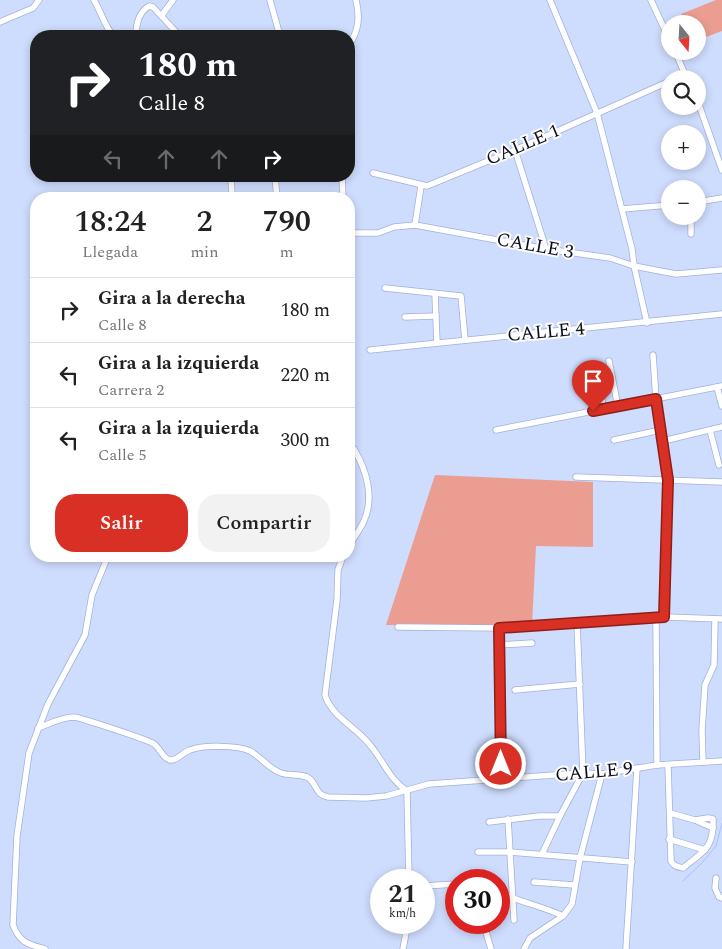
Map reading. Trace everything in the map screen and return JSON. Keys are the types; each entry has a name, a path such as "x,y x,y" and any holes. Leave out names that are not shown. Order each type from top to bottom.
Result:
{"street":[{"path":"0,22 33,8 38,0"},
{"path":"94,0 108,30"},
{"path":"162,15 173,0"},
{"path":"270,0 278,30"},
{"path":"355,35 359,14 356,0"},
{"path":"550,0 597,113 632,249 647,323"},
{"path":"651,0 661,22"},
{"path":"136,30 143,9 148,6 153,6 174,30"},
{"name":"CALLE 1","path":"421,186 427,186 515,150 661,85"},
{"path":"703,115 722,170"},
{"path":"515,150 546,249"},
{"path":"373,173 421,186 415,224"},
{"path":"706,201 722,198"},
{"path":"622,210 661,206"},
{"name":"CALLE 3","path":"355,233 378,233 394,227 415,224 546,249 610,258 634,266 676,274 722,270"},
{"path":"691,234 692,225"},
{"path":"384,288 461,296 465,340"},
{"path":"435,294 437,343"},
{"name":"CALLE 4","path":"370,350 722,314"},
{"path":"405,317 436,316"},
{"path":"653,355 656,399 668,480 664,617"},
{"path":"609,361 618,407"},
{"path":"597,376 604,410"},
{"path":"586,380 593,411"},
{"path":"496,430 720,387 722,406"},
{"path":"663,441 722,427"},
{"path":"614,440 661,430"},
{"path":"710,430 719,465"},
{"path":"355,451 360,459 369,488 369,504 363,523 355,536"},
{"path":"576,478 722,482"},
{"path":"45,949 21,940 13,925 17,836 27,760 48,704 85,635 92,594 105,562"},
{"path":"341,562 338,570 337,600 325,695 327,702 370,744 397,784 406,791 409,869"},
{"path":"398,627 499,628 664,617 719,619 714,665 705,685 702,730 703,762"},
{"path":"656,618 657,765"},
{"path":"542,854 583,773 577,623"},
{"path":"499,628 501,780"},
{"path":"498,645 532,643"},
{"path":"515,690 580,684"},
{"name":"CALLE 9","path":"38,728 58,720 75,717 152,743 170,760 191,749 210,746 245,749 259,757 279,773 310,779 317,792 322,796 328,797 366,798 406,791 430,784 583,773 602,774 657,765 722,761"},
{"path":"668,765 671,861 679,868 683,868 705,850 712,839 714,828 712,818 695,820 670,813"},
{"path":"626,949 637,768"},
{"path":"524,949 530,938 563,916 572,904 580,858 602,774"},
{"path":"489,822 539,816 560,816"},
{"path":"508,820 514,920"},
{"path":"670,839 705,850"},
{"path":"478,852 542,854 632,862"},
{"path":"716,878 715,888 719,897 722,898"},
{"path":"534,882 574,884"},
{"path":"512,899 550,910 563,916"},
{"path":"403,949 406,934"},
{"path":"486,934 490,949"}],"shaded area":[{"path":"716,0 722,0 722,31 706,37 706,15 681,14"},
{"path":"435,475 593,482 593,547 536,546 532,625 386,625"}],"waterway":[{"path":"683,881 716,846 722,823"}],"route":[{"path":"501,764 499,628 664,617 668,480 656,399 593,411"}]}
